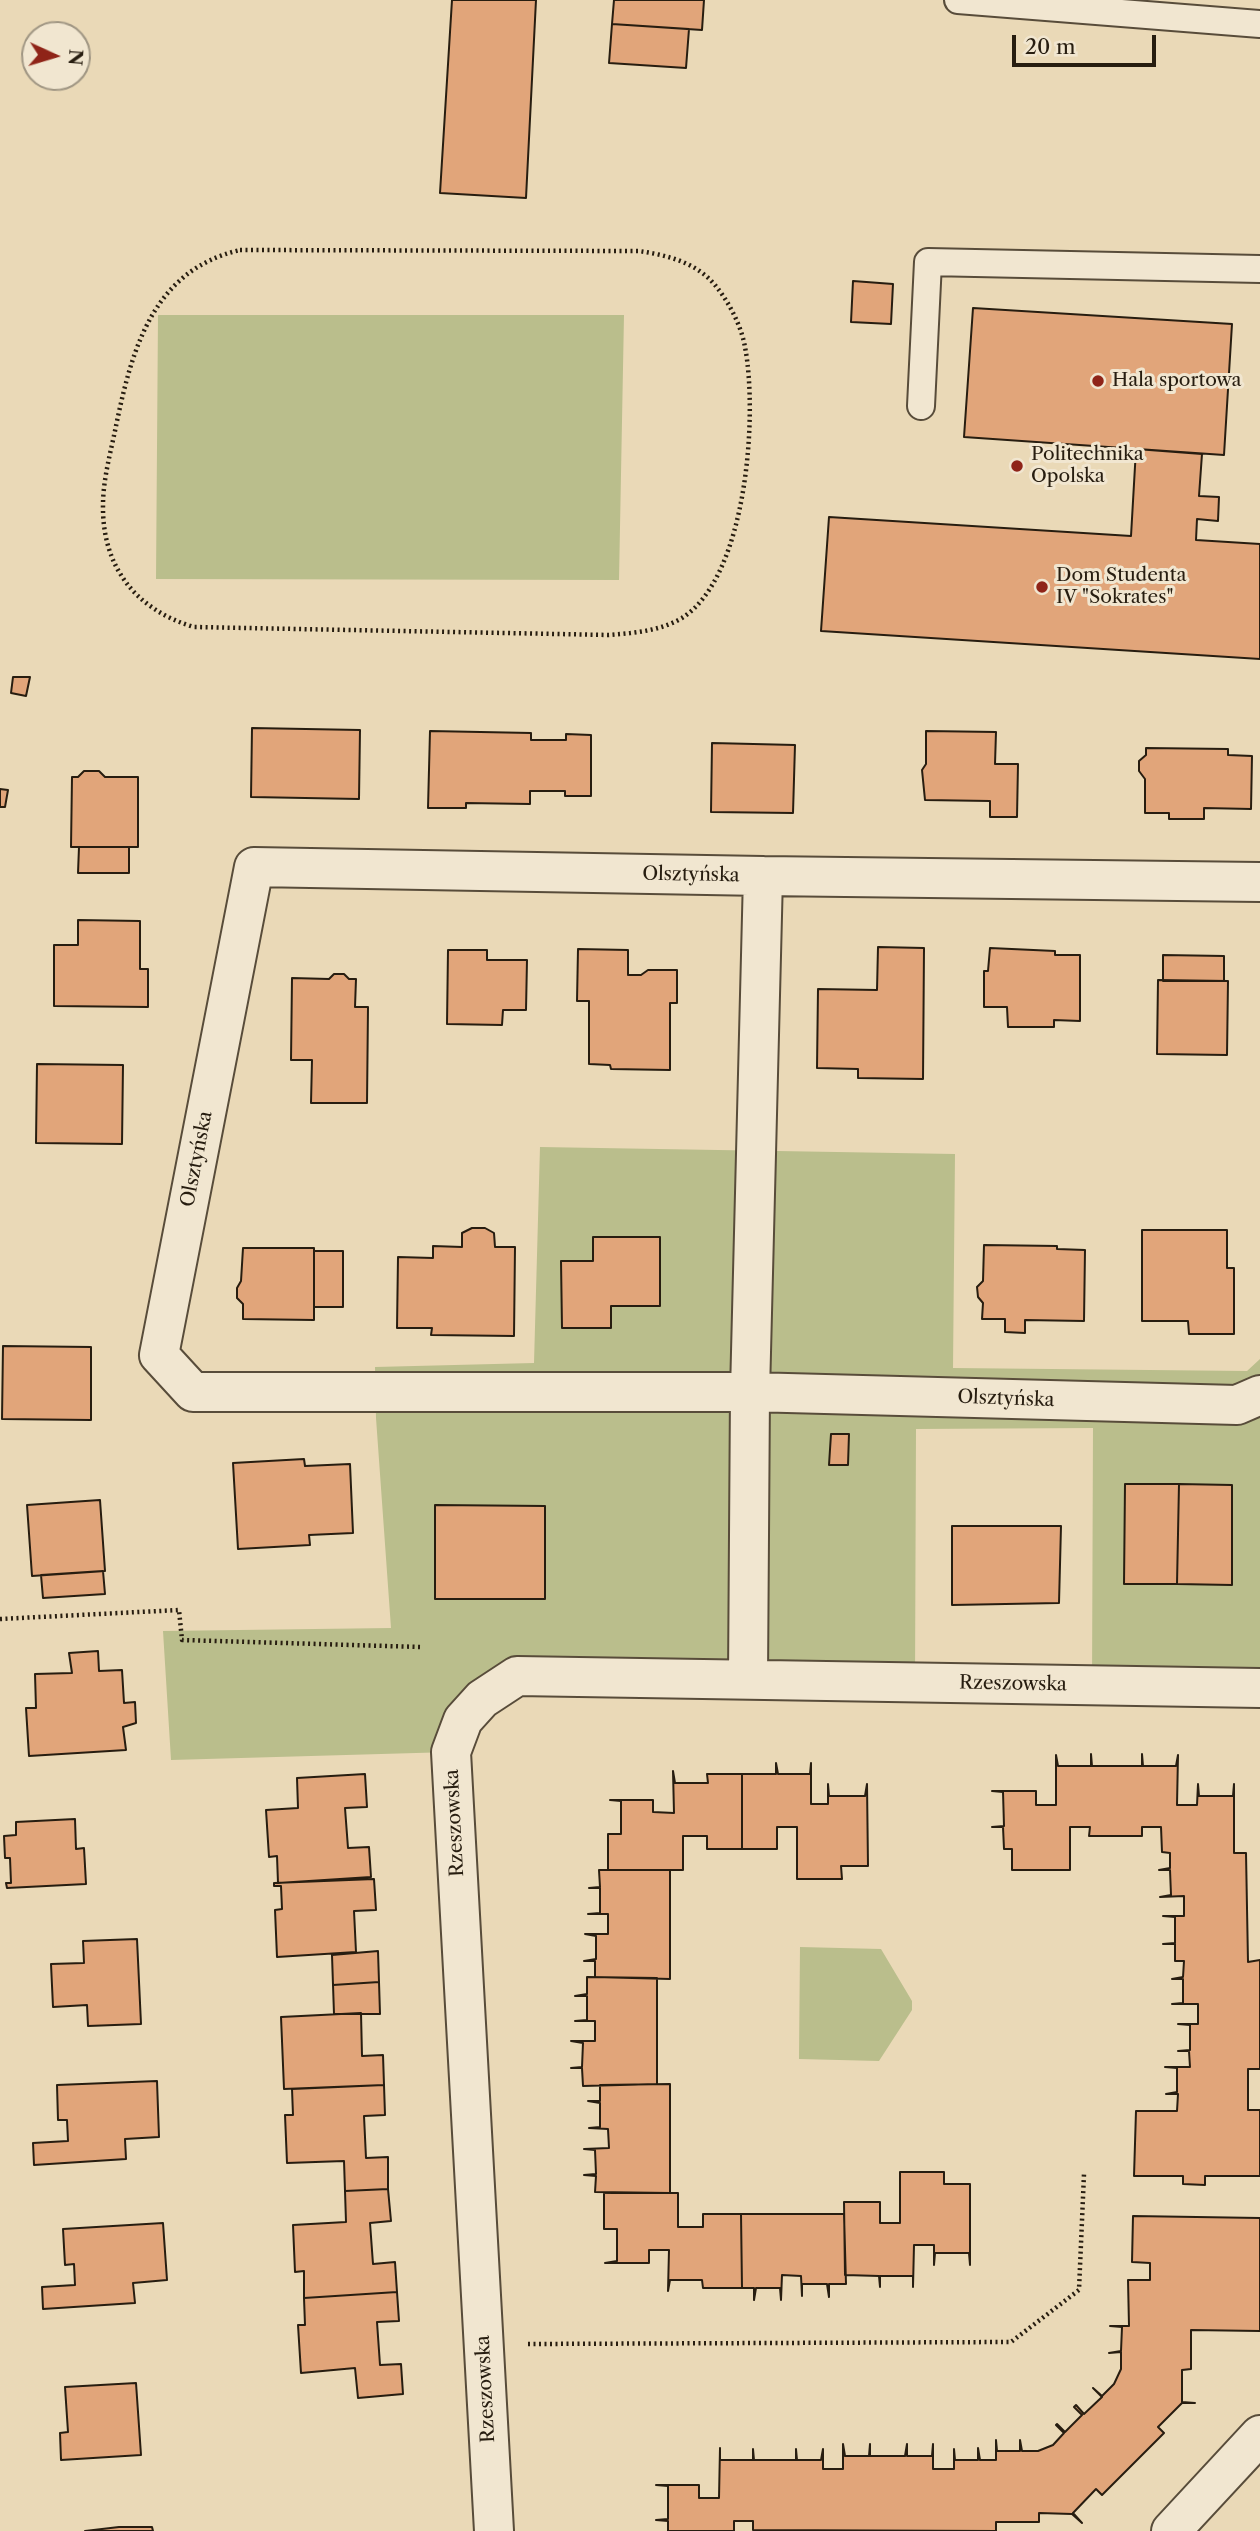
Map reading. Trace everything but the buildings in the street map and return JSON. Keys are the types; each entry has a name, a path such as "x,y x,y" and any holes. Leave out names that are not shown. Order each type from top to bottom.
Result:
{"street":[{"name":"Olsztyńska","path":"1260,882 254,867 159,1355 193,1392 750,1392 1237,1405 1260,1395"},
{"name":"Olsztyńska","path":"748,1678 750,1392 763,876"},
{"name":"Rzeszowska","path":"494,2531 451,1752 463,1720 482,1699 517,1676 1260,1688"},
{"path":"1171,2531 1260,2435"}],"lane":[{"path":"958,0 1260,23"},
{"path":"921,406 928,262 1260,269"}],"path":[{"path":"240,250 639,251 678,260 695,268 714,283 729,305 738,325 745,346 750,419 737,520 728,552 715,580 701,600 682,617 661,627 609,635 194,627 166,617 141,601 124,581 112,559 103,521 109,463 132,356 142,332 174,285 216,255 240,250"},
{"path":"0,1619 179,1610 182,1640 421,1647"},
{"path":"483,2344 1011,2342 1079,2290 1084,2174"}],"green space":[{"path":"158,315 624,315 619,580 156,579"},
{"path":"540,1147 955,1154 953,1368 1247,1371 1260,1359 1260,1688 1092,1685 1093,1428 916,1429 915,1682 517,1676 451,1752 171,1760 163,1631 391,1628 376,1418 375,1367 534,1363"},
{"path":"800,1947 881,1949 912,2001 912,2010 879,2061 799,2059"}],"place":[{"name":"Hala sportowa","path":"1098,381"},
{"name":"Politechnika Opolska","path":"1017,466"},
{"name":"Dom Studenta IV \"Sokrates\"","path":"1042,587"}]}
